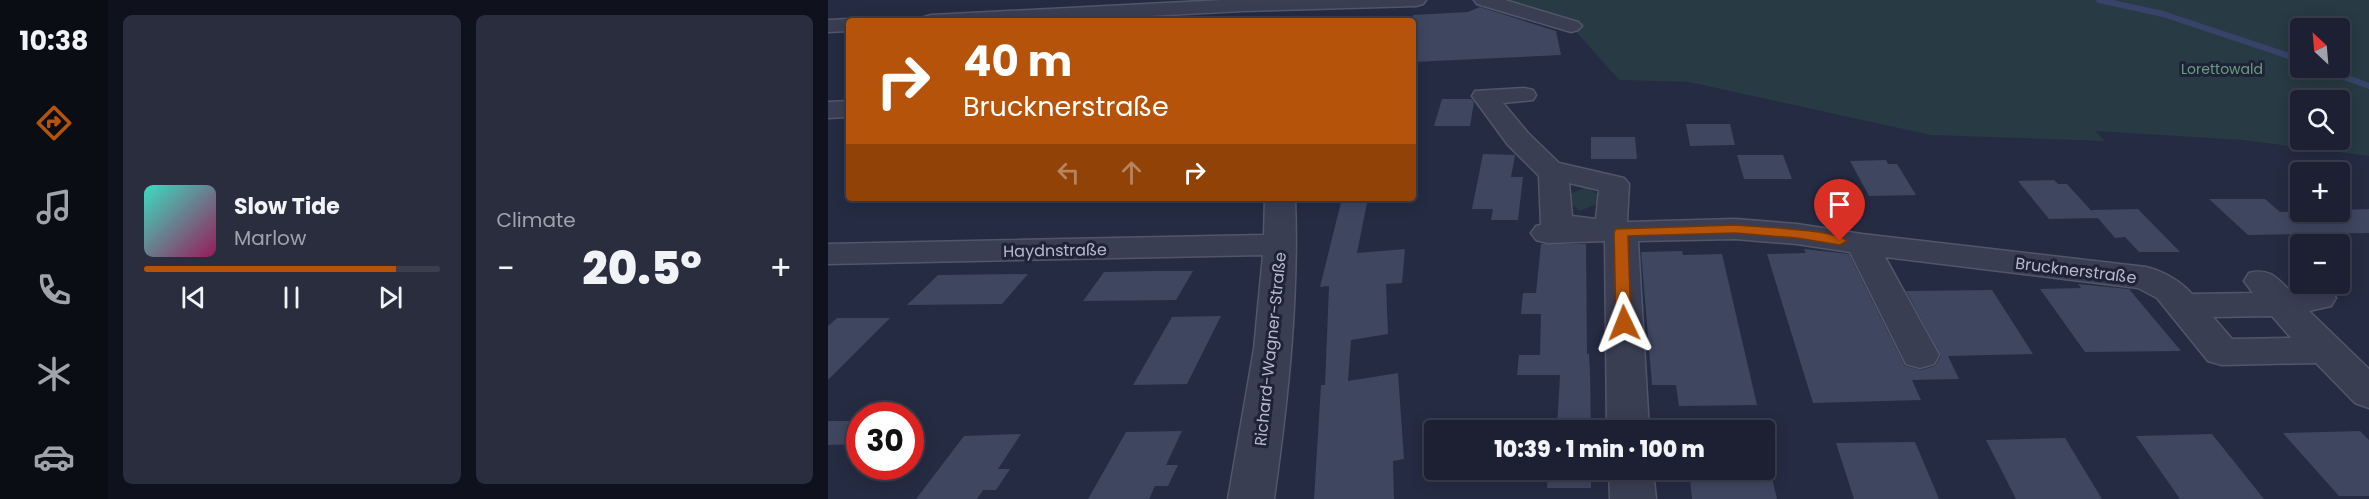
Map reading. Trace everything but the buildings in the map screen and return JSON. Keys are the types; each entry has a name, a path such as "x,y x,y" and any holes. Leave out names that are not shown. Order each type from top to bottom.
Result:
{"street":[{"path":"978,18 1215,3 1416,0"},
{"path":"1484,0 1571,26"},
{"path":"828,26 846,25"},
{"path":"1524,96 1484,96 1518,139 1553,171 1614,184 1627,420"},
{"path":"828,110 846,109"},
{"path":"1553,171 1557,226 1616,229"},
{"name":"Richard-Wagner-Straße","path":"1251,499 1263,421 1281,245 1280,201"},
{"name":"Brucknerstraße","path":"1547,233 1616,229 1735,229 1797,234 2146,278 2169,290 2222,352 2325,350"},
{"path":"1862,244 1920,354"},
{"name":"Haydnstraße","path":"828,254 1281,245"},
{"path":"2183,306 2271,293 2318,298"},
{"path":"2271,293 2369,393"},
{"path":"1632,480 1633,499"}],"green space":[{"name":"Lorettowald","path":"1484,0 2369,0 2369,156 2321,150 2350,150 2350,90 2290,90 2290,146 2242,140 2095,131 2105,141 1931,135 1689,82 1619,80 1571,26"},
{"path":"1587,187 1606,200 1580,211 1562,197"}],"waterway":[{"path":"2099,0 2163,14 2290,56"},
{"path":"2347,78 2369,86"}],"route":[{"path":"1624,323 1621,232 1735,229 1797,234 1840,241"}]}
